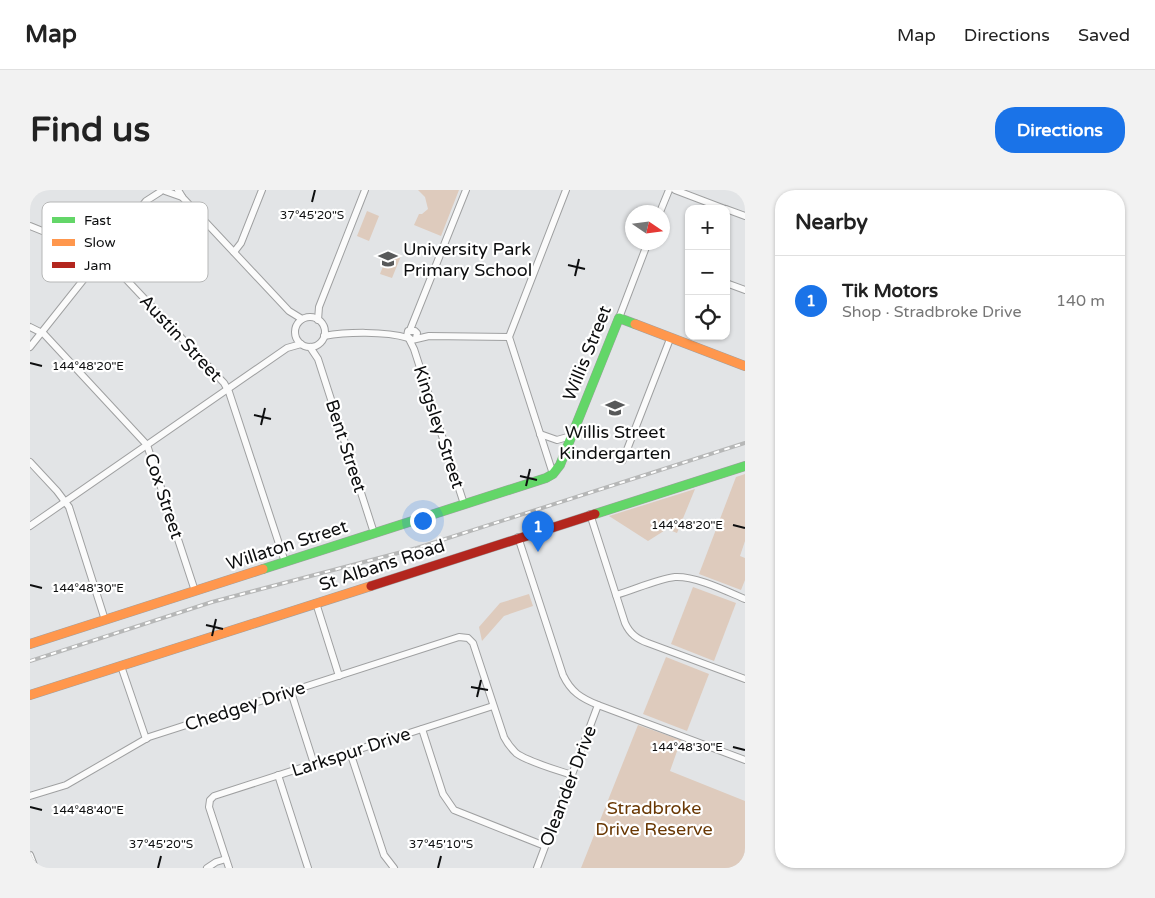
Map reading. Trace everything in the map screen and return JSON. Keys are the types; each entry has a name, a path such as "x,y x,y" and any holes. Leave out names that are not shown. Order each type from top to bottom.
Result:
{"street":[{"path":"146,201 149,190"},
{"path":"178,190 187,202"},
{"path":"234,252 241,243 262,190"},
{"path":"318,320 319,307 365,190"},
{"name":"Kingsley Street","path":"464,504 414,349 412,335 415,320 466,190"},
{"path":"553,474 509,337 566,190"},
{"path":"663,205 668,190"},
{"path":"675,190 715,205"},
{"path":"146,201 162,191 183,198"},
{"path":"730,210 745,216"},
{"path":"208,224 289,311 302,319"},
{"name":"Austin Street","path":"30,226 42,231"},
{"name":"Willis Street","path":"553,474 560,465 645,250"},
{"path":"30,346 81,282"},
{"name":"Austin Street","path":"127,282 228,389 285,562"},
{"path":"730,284 745,290"},
{"path":"311,317 319,307"},
{"path":"287,348 295,336 296,326 289,311"},
{"path":"296,326 302,319 311,317 318,320 324,328 339,333"},
{"path":"618,318 745,366"},
{"name":"Cox Street","path":"30,327 41,332 147,445 195,591"},
{"path":"30,526 287,348 300,344 310,347 318,344 324,336 324,328"},
{"path":"324,336 339,333 509,337"},
{"path":"295,336 300,344"},
{"path":"623,460 670,339"},
{"name":"Bent Street","path":"318,344 318,358 374,533"},
{"name":"Bent Street","path":"310,347 318,358"},
{"path":"540,434 557,440 571,436"},
{"path":"30,462 69,507 105,620"},
{"name":"St Albans Road","path":"30,695 362,590 590,514 745,466"},
{"name":"Willaton Street","path":"30,644 546,478 553,474"},
{"path":"590,514 625,623 634,636 745,679"},
{"path":"518,538 567,684 581,698 745,760"},
{"path":"616,595 679,578 697,581 745,599"},
{"path":"316,603 340,676"},
{"name":"Chedgey Drive","path":"30,796 66,785 146,739 459,637 468,638 473,643 493,706"},
{"path":"121,666 146,739"},
{"path":"291,692 314,764"},
{"name":"Oleander Drive","path":"537,868 598,705"},
{"path":"493,706 510,748 518,754 572,776"},
{"name":"Larkspur Drive","path":"226,859 210,810 210,800 214,796 493,706"},
{"path":"422,729 443,794 454,810 545,846"},
{"path":"350,752 384,854 394,868"},
{"path":"278,775 308,868"},
{"path":"30,855 35,868"},
{"path":"208,868 216,862 226,859 229,868"}],"green space":[{"path":"418,190 459,190 441,236 414,225 419,214 428,209 425,197"},
{"path":"367,211 379,216 369,241 357,236"},
{"path":"389,251 401,256 392,278 380,274"},
{"path":"745,474 745,541 740,556 745,558 745,580 741,590 699,574 736,477"},
{"path":"695,489 677,533 667,529 648,541 609,516"},
{"path":"693,587 736,603 714,661 671,644"},
{"path":"529,594 533,606 504,616 482,641 479,627 500,603"},
{"path":"666,657 709,674 687,731 643,714"},
{"name":"Stradbroke Drive Reserve","path":"638,725 681,740 670,771 745,801 745,868 581,868"}],"railway":[{"path":"30,661 212,602 417,548 745,443"}],"traffic: fast":[{"path":"263,569 546,478 553,474 560,465 619,318 635,324"},
{"path":"595,514 745,466"}],"traffic: slow":[{"path":"635,324 745,366"},
{"path":"30,644 263,569"},
{"path":"30,695 371,586"}],"traffic: jam":[{"path":"371,586 595,514"}],"place":[{"name":"University Park Primary School","path":"388,259"},
{"name":"Willis Street Kindergarten","path":"615,408"},
{"name":"Tik Motors","path":"538,552"}]}
